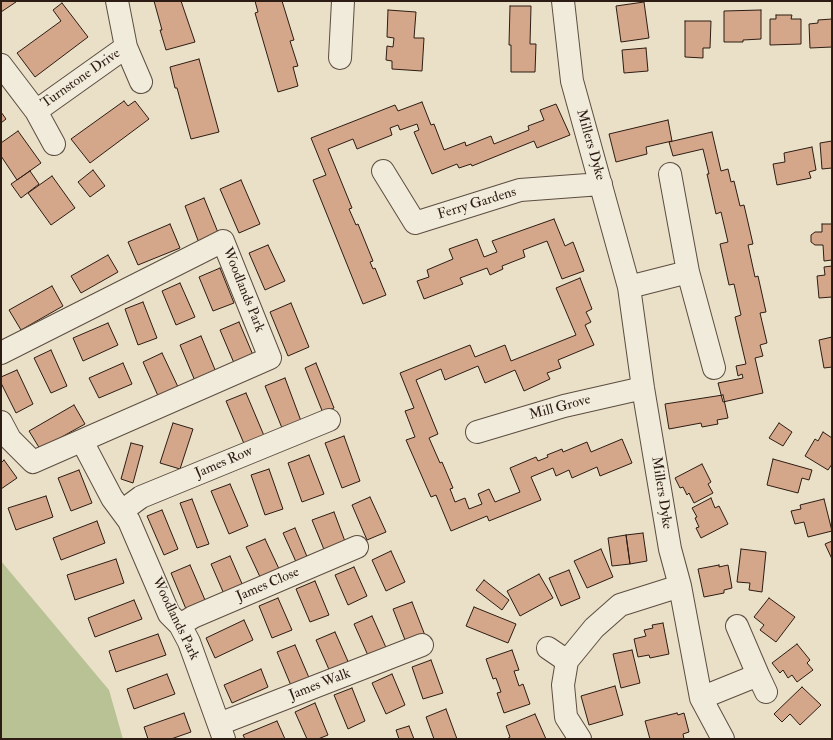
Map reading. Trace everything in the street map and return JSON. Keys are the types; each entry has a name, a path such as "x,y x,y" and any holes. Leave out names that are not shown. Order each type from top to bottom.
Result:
{"street":[{"name":"Turnstone Drive","path":"118,1 126,47 141,82"},
{"path":"340,58 343,1"},
{"name":"Millers Dyke","path":"563,1 572,81 628,287 670,549 680,586 701,698 723,739"},
{"name":"Turnstone Drive","path":"36,111 126,47"},
{"name":"Turnstone Drive","path":"1,65 36,111 54,144"},
{"name":"Ferry Gardens","path":"383,172 415,223 520,190 600,184"},
{"path":"670,174 688,272 714,368"},
{"name":"Woodlands Park","path":"1,353 223,241 270,358 33,462 10,439 1,422"},
{"path":"628,287 688,272"},
{"name":"Mill Grove","path":"475,432 564,406 643,388"},
{"name":"James Row","path":"122,511 141,498 329,420"},
{"name":"Woodlands Park","path":"82,441 112,498 129,521 169,614 180,625 189,642 221,732"},
{"name":"James Close","path":"180,625 193,617 357,547"},
{"path":"580,739 566,717 563,686 567,661 594,628 620,605 680,586"},
{"path":"701,698 762,684 737,626"},
{"name":"James Walk","path":"221,732 422,645"},
{"path":"548,648 567,661"}],"green space":[{"path":"1,561 109,690 123,739 1,739"}],"building":[{"path":"1,1 15,1 16,2 1,12"},
{"path":"154,1 181,1 195,42 166,50"},
{"path":"255,1 282,1 294,40 290,41 298,66 293,67 298,86 278,92 255,13 258,12"},
{"path":"644,2 649,38 621,42 616,6"},
{"path":"62,3 88,37 35,77 17,53 61,21 53,10"},
{"path":"510,6 531,6 530,44 536,44 535,72 511,72 511,45 509,45"},
{"path":"388,10 416,12 414,38 424,38 422,71 392,69 392,61 386,60 387,46 393,47 394,38 387,37"},
{"path":"761,10 761,39 743,40 743,42 724,42 724,11"},
{"path":"776,15 792,15 791,19 801,19 801,44 770,45 770,19 776,19"},
{"path":"832,19 832,47 810,48 809,24 818,23 818,20"},
{"path":"685,21 711,21 710,48 703,48 703,58 685,57"},
{"path":"646,48 648,71 624,73 622,50"},
{"path":"199,59 219,132 191,139 170,67"},
{"path":"124,101 128,106 135,101 149,119 90,163 71,139"},
{"path":"422,102 431,125 434,124 444,150 465,142 466,146 491,136 494,144 529,130 528,126 544,120 540,110 556,104 570,135 537,148 534,141 472,166 471,164 459,168 457,164 432,174 414,132 419,130 417,124 400,130 398,125 390,128 392,135 357,149 353,139 328,149 352,208 349,209 356,225 358,224 373,261 370,262 373,269 375,268 386,295 363,304 313,180 326,175 311,138 395,105 398,111"},
{"path":"1,112 6,119 1,123"},
{"path":"668,120 672,141 646,147 647,154 616,162 609,134"},
{"path":"18,131 41,163 17,180 1,156 1,143"},
{"path":"712,132 721,171 728,169 731,182 734,181 740,206 744,205 753,244 748,245 755,277 758,276 766,312 760,313 767,343 760,345 763,356 755,358 763,393 723,402 718,383 743,378 742,374 738,376 736,366 746,364 735,317 741,315 734,284 729,285 720,244 728,242 721,212 716,214 703,149 673,156 669,142"},
{"path":"832,141 832,168 822,169 820,143"},
{"path":"812,147 816,170 809,172 811,178 777,185 773,164 785,162 784,153"},
{"path":"93,170 105,186 90,197 78,182"},
{"path":"30,171 39,184 21,198 11,184"},
{"path":"52,176 75,208 51,225 28,193"},
{"path":"241,180 260,224 239,233 220,189"},
{"path":"204,198 219,235 199,243 185,206"},
{"path":"554,219 565,246 573,242 584,271 562,279 547,241 523,250 525,257 502,266 503,269 490,275 487,268 460,278 463,284 424,299 417,281 429,277 427,270 453,259 449,249 477,239 484,257 497,252 492,241"},
{"path":"170,224 180,248 138,265 128,242"},
{"path":"822,224 832,224 832,260 824,261 823,245 815,245 811,242 811,235 815,232 822,232"},
{"path":"268,245 285,281 265,290 249,253"},
{"path":"108,255 118,272 81,293 71,276"},
{"path":"832,266 832,297 819,298 817,276 825,275 824,267"},
{"path":"220,268 234,303 213,311 199,277"},
{"path":"580,278 592,309 586,312 591,322 585,325 594,345 558,360 561,368 547,373 550,379 524,391 515,370 485,383 478,366 445,380 441,369 416,380 438,434 429,438 440,463 442,462 453,488 450,489 455,502 465,498 469,509 482,504 478,494 489,489 495,502 520,492 510,468 536,457 538,461 548,457 547,455 562,449 563,452 587,442 591,452 622,439 632,463 600,476 597,467 572,478 569,470 556,476 553,468 531,477 541,500 489,521 487,516 451,531 436,495 431,497 406,440 415,437 405,411 414,408 400,373 470,345 475,357 505,345 511,361 576,335 556,288"},
{"path":"180,283 195,317 176,325 162,291"},
{"path":"52,286 63,306 21,330 9,310"},
{"path":"143,302 157,338 138,345 125,309"},
{"path":"291,303 309,347 288,356 270,312"},
{"path":"239,322 253,355 234,363 220,330"},
{"path":"108,323 118,345 83,361 73,338"},
{"path":"201,336 216,372 195,381 180,345"},
{"path":"832,337 832,367 824,368 819,340"},
{"path":"51,350 67,386 51,393 34,358"},
{"path":"162,353 179,389 159,398 143,362"},
{"path":"123,363 132,384 99,398 89,378"},
{"path":"316,363 334,408 323,413 305,368"},
{"path":"17,370 33,404 16,413 1,383 1,377"},
{"path":"285,378 301,421 282,428 265,386"},
{"path":"246,393 265,438 245,446 226,401"},
{"path":"723,395 728,418 717,420 718,424 702,427 701,423 669,429 665,404"},
{"path":"74,405 85,424 40,449 29,431"},
{"path":"173,423 193,429 180,469 160,463"},
{"path":"779,423 792,432 783,446 769,438"},
{"path":"823,432 832,438 832,464 828,470 805,456 815,439 818,441"},
{"path":"344,436 360,481 342,488 325,443"},
{"path":"131,443 143,446 133,483 121,479"},
{"path":"309,455 324,494 302,502 288,463"},
{"path":"773,459 812,470 809,480 802,478 798,493 767,485"},
{"path":"4,460 17,478 1,489 1,463"},
{"path":"702,464 711,482 708,484 713,493 694,503 689,493 687,495 683,487 680,488 675,478"},
{"path":"269,469 283,509 265,515 251,475"},
{"path":"79,470 92,503 71,511 58,478"},
{"path":"230,484 248,526 229,534 211,491"},
{"path":"46,496 53,517 16,530 8,508"},
{"path":"370,497 386,532 367,540 352,505"},
{"path":"711,498 715,508 719,506 728,524 701,538 696,528 699,527 695,518 697,517 692,508"},
{"path":"192,499 209,544 197,548 180,503"},
{"path":"824,499 832,531 808,537 804,522 795,524 791,511 801,509 800,505"},
{"path":"162,510 178,549 164,555 147,516"},
{"path":"334,512 346,544 325,552 312,520"},
{"path":"97,521 105,543 61,560 53,538"},
{"path":"295,528 308,559 297,564 283,533"},
{"path":"643,533 647,561 630,564 626,535"},
{"path":"626,535 630,564 612,566 608,538"},
{"path":"265,539 280,571 261,579 246,547"},
{"path":"832,541 832,559 825,544"},
{"path":"601,549 613,577 587,588 574,561"},
{"path":"741,549 766,552 762,592 749,590 750,583 737,582"},
{"path":"391,551 405,582 386,591 372,560"},
{"path":"230,556 243,586 224,594 211,564"},
{"path":"116,559 124,583 75,600 67,575"},
{"path":"190,565 205,600 186,609 171,573"},
{"path":"719,565 719,567 728,565 732,588 724,590 724,593 704,597 698,569"},
{"path":"354,567 367,596 348,605 335,575"},
{"path":"569,570 580,598 561,606 549,578"},
{"path":"539,574 553,598 520,616 507,591"},
{"path":"484,580 509,600 502,610 476,590"},
{"path":"315,581 329,615 310,622 296,589"},
{"path":"278,598 292,630 272,638 259,606"},
{"path":"769,598 795,617 776,642 760,630 764,625 754,617"},
{"path":"134,600 142,619 95,637 88,618"},
{"path":"412,602 426,638 407,645 393,609"},
{"path":"474,607 516,624 508,643 466,626"},
{"path":"372,616 388,652 370,660 354,624"},
{"path":"244,620 253,640 215,658 206,638"},
{"path":"663,623 669,654 650,658 649,655 638,657 634,639 646,636 644,630 653,628 652,625"},
{"path":"335,632 350,666 331,674 316,640"},
{"path":"158,634 166,655 116,672 109,651"},
{"path":"797,644 810,660 807,663 813,670 797,682 792,675 788,678 783,670 780,673 772,663"},
{"path":"295,645 310,680 292,688 277,652"},
{"path":"512,650 519,670 514,671 519,686 523,684 530,704 504,713 497,693 501,692 496,678 493,679 486,659"},
{"path":"632,650 640,683 621,688 613,654"},
{"path":"431,660 443,693 423,699 412,667"},
{"path":"261,669 268,687 232,703 224,685"},
{"path":"167,674 175,694 134,709 127,689"},
{"path":"392,674 405,705 386,714 372,683"},
{"path":"615,686 623,715 589,725 581,696"},
{"path":"802,687 821,705 800,725 790,714 782,722 774,714"},
{"path":"352,688 365,721 348,729 334,695"},
{"path":"315,703 328,735 318,739 307,739 295,712"},
{"path":"446,709 457,739 434,739 426,717"},
{"path":"184,713 191,732 171,739 148,739 144,727"},
{"path":"677,713 678,715 684,713 689,732 683,734 684,739 650,739 645,721"},
{"path":"535,714 546,739 507,739 510,737 506,726"},
{"path":"277,721 285,739 245,739 243,735"},
{"path":"409,726 414,739 399,739 396,730"}]}
